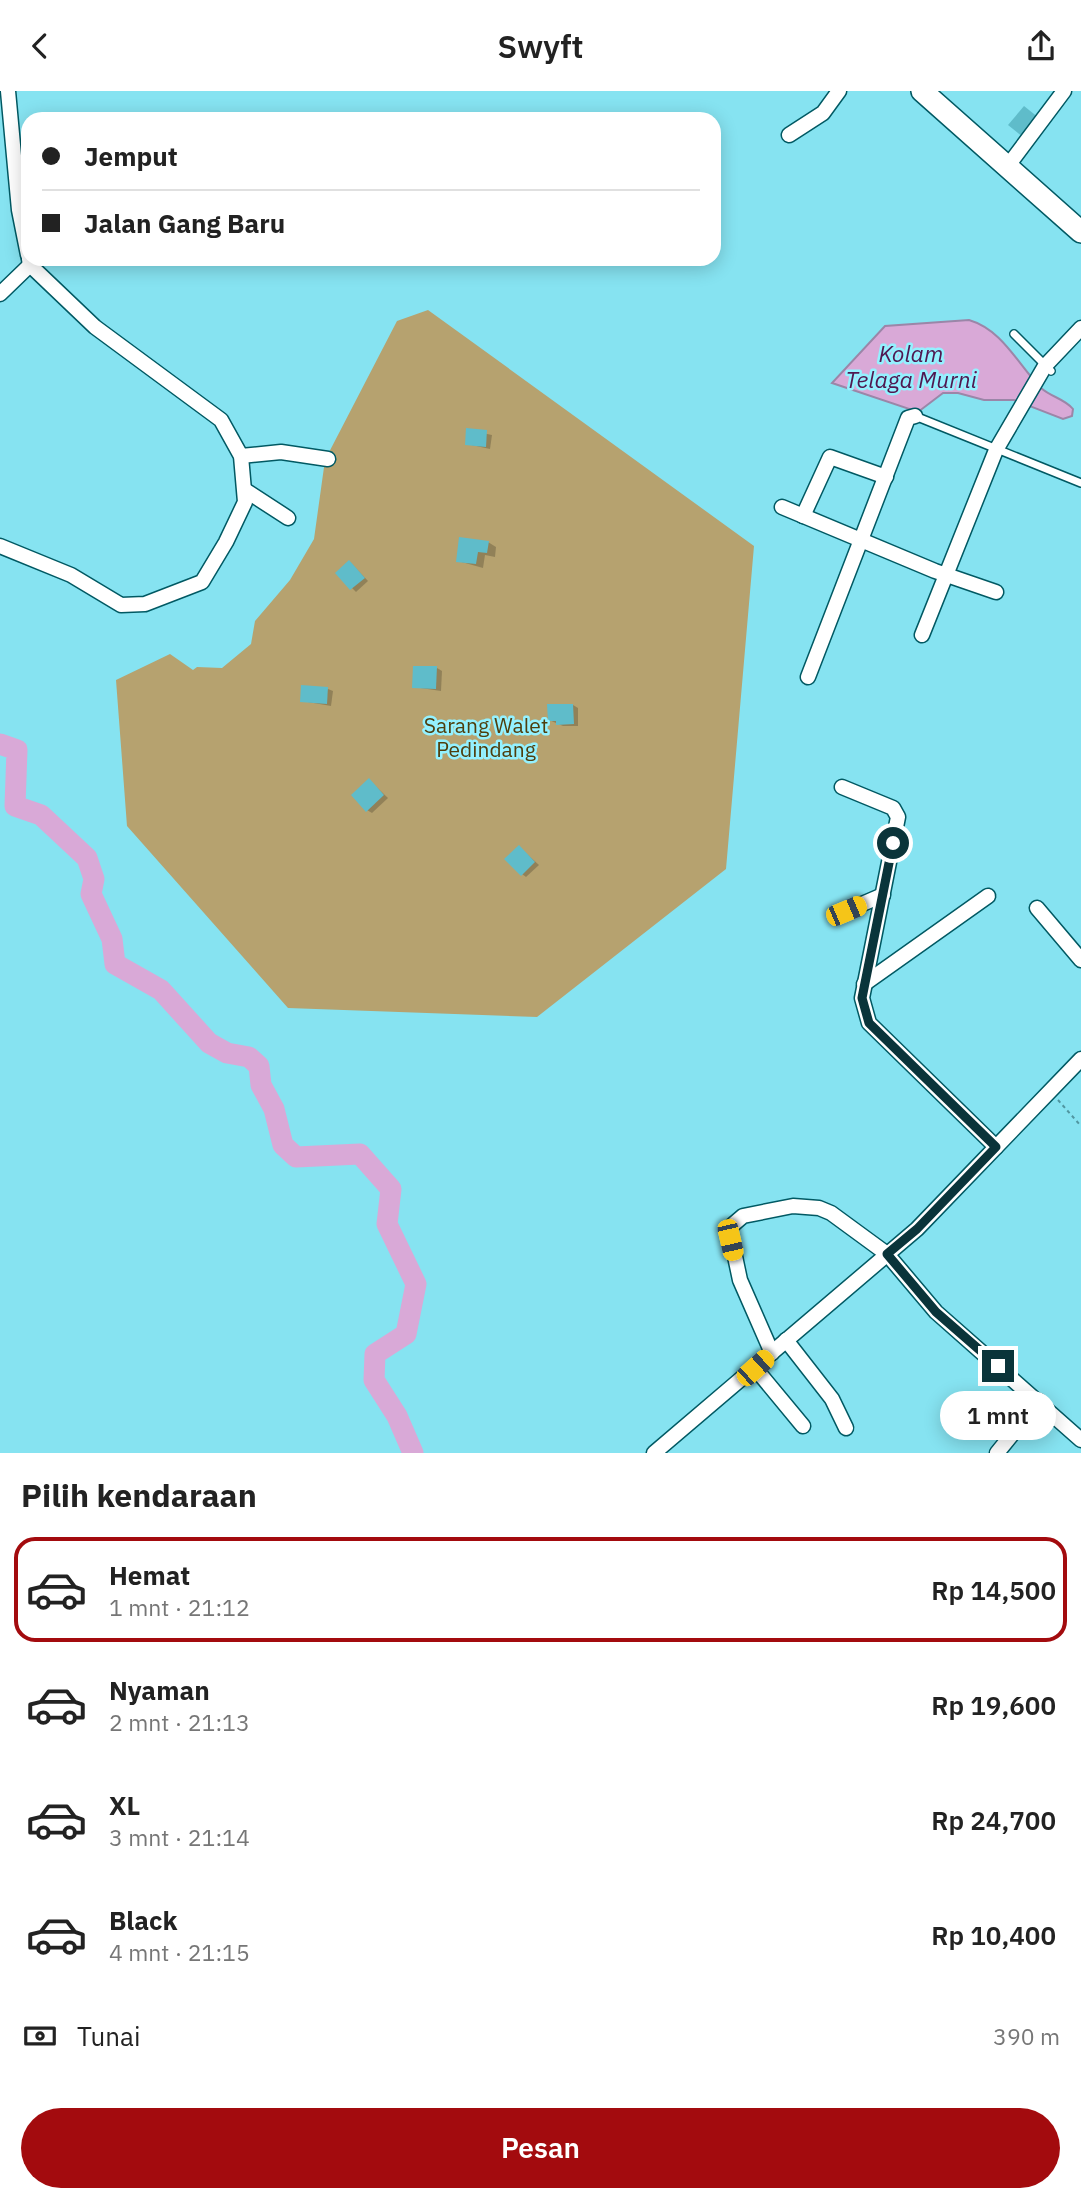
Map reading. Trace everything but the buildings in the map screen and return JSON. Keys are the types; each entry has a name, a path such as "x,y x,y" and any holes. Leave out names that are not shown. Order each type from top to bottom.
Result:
{"main road":[{"path":"922,91 1081,232"}],"street":[{"path":"8,91 21,220"},
{"path":"789,135 824,113 839,91"},
{"path":"1007,167 1064,91"},
{"path":"0,294 24,266"},
{"path":"0,546 71,575 121,605 145,604 202,582 236,524 245,502 241,456 221,420 95,327 35,266"},
{"path":"922,635 996,450 1044,373 1081,328"},
{"path":"1044,373 1081,341"},
{"path":"808,677 842,582 908,418 915,416"},
{"path":"241,456 281,452 328,459"},
{"path":"803,516 830,457 886,477"},
{"path":"245,490 288,519"},
{"path":"782,507 946,576 996,592"},
{"path":"842,787 896,812 883,895 862,998 869,1023 996,1147"},
{"path":"846,911 883,895"},
{"path":"864,984 988,896"},
{"path":"1037,908 1081,960"},
{"path":"654,1453 917,1229 1081,1059"},
{"path":"772,1353 740,1280 729,1228 734,1220 743,1216 793,1206 819,1208 887,1254 936,1312 1081,1440"},
{"path":"786,1340 832,1399 846,1427"},
{"path":"755,1368 803,1426"},
{"path":"997,1453 1039,1401"}],"lane":[{"path":"1014,334 1044,373"},
{"path":"915,416 1081,483"}],"path":[{"path":"1050,1092 1081,1126"}],"green space":[{"name":"Sarang Walet Pedindang","path":"428,310 754,546 726,869 537,1017 288,1008 127,826 116,680 170,654 193,670 197,667 222,668 251,644 255,621 290,580 314,539 325,460 397,321"}],"water":[{"name":"Kolam Telaga Murni","path":"969,320 981,325 1001,340 1041,388 1073,409 1072,416 1063,419 1014,400 984,400 958,393 943,393 918,412 832,383 885,326"}],"waterway":[{"path":"0,744 17,750 15,806 41,815 87,858 94,879 91,894 112,939 115,964 161,990 209,1043 227,1053 249,1057 259,1066 261,1085 274,1109 283,1145 296,1157 360,1154 391,1189 387,1224 416,1284 406,1334 375,1354 374,1380 397,1416 413,1453"}],"route":[{"path":"893,843 864,984 864,1011 869,1023 996,1147 917,1229 887,1254 936,1312 998,1366"}]}
